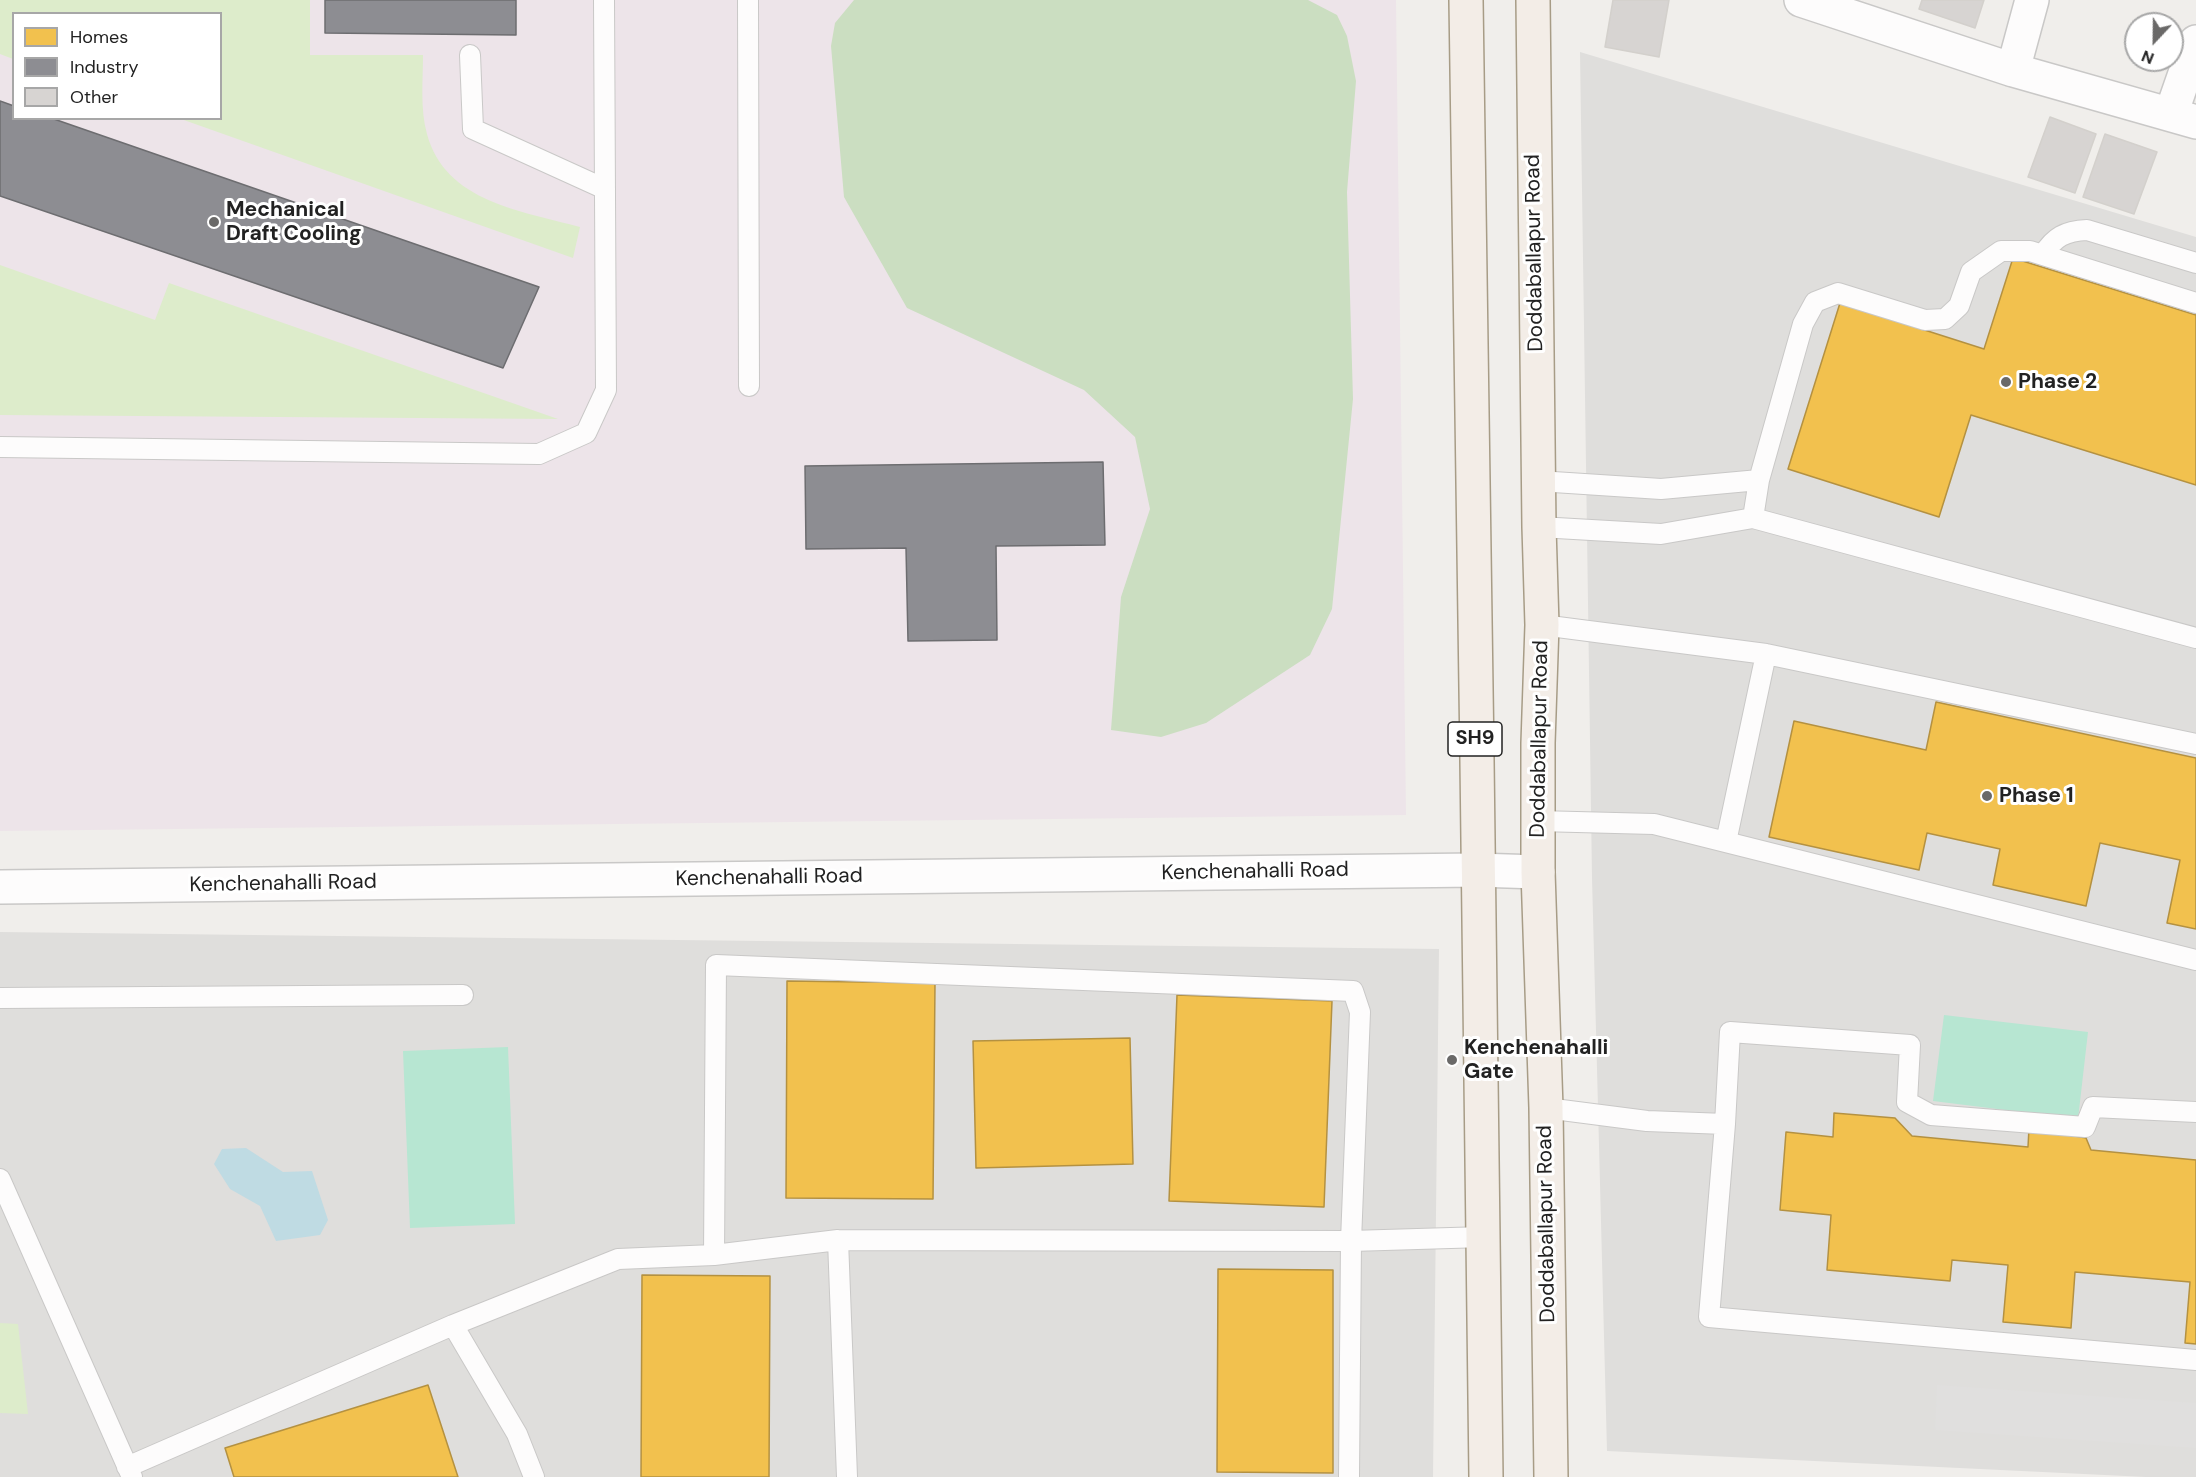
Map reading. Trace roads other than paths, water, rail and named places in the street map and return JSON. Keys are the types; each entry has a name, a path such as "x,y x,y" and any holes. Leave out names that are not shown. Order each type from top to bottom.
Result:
{"main road":[{"name":"SH9","path":"1466,0 1486,1477"},
{"name":"Doddaballapur Road","path":"1533,0 1538,481 1542,625 1538,872 1546,1108 1551,1477"}],"street":[{"path":"1801,0 2013,70 2184,118 2196,42"},
{"path":"2013,70 2032,0"},
{"name":"Kenchenahalli Road","path":"0,887 1477,870 1538,872"}],"lane":[{"path":"0,447 539,454 586,433 606,390 604,0"},
{"path":"748,0 749,386"},
{"path":"470,55 473,129 605,189"},
{"path":"2043,255 2050,243 2062,234 2074,230 2087,230 2196,263"},
{"path":"1753,518 1759,480 1803,324 1815,302 1838,293 1925,320 1945,319 1959,306 1971,272 2001,251 2030,251 2196,303"},
{"path":"1538,481 1661,489 1759,480"},
{"path":"1539,527 1661,534 1753,518 2196,638"},
{"path":"1542,625 1766,654 2196,744"},
{"path":"1726,842 1766,654"},
{"path":"1538,821 1654,824 2196,960"},
{"path":"714,1255 716,965 1353,991 1360,1012 1351,1241 1349,1477"},
{"path":"0,998 463,995"},
{"path":"2196,1112 2093,1107 2085,1127 1931,1115 1907,1102 1910,1045 1730,1032 1709,1317 2196,1360"},
{"path":"1546,1108 1647,1121 1725,1124"},
{"path":"0,1179 129,1472 453,1325 618,1259 714,1255 838,1240 1351,1241 1484,1237"},
{"path":"838,1240 847,1477"},
{"path":"453,1325 517,1434 534,1477"}],"water":[{"path":"246,1148 283,1172 312,1171 328,1220 320,1235 276,1241 260,1206 230,1189 214,1164 222,1149"}],"place":[{"name":"Mechanical Draft Cooling","path":"214,222"},
{"name":"Phase 2","path":"2006,382"},
{"name":"Phase 1","path":"1987,796"},
{"name":"Kenchenahalli Gate","path":"1452,1060"}]}
